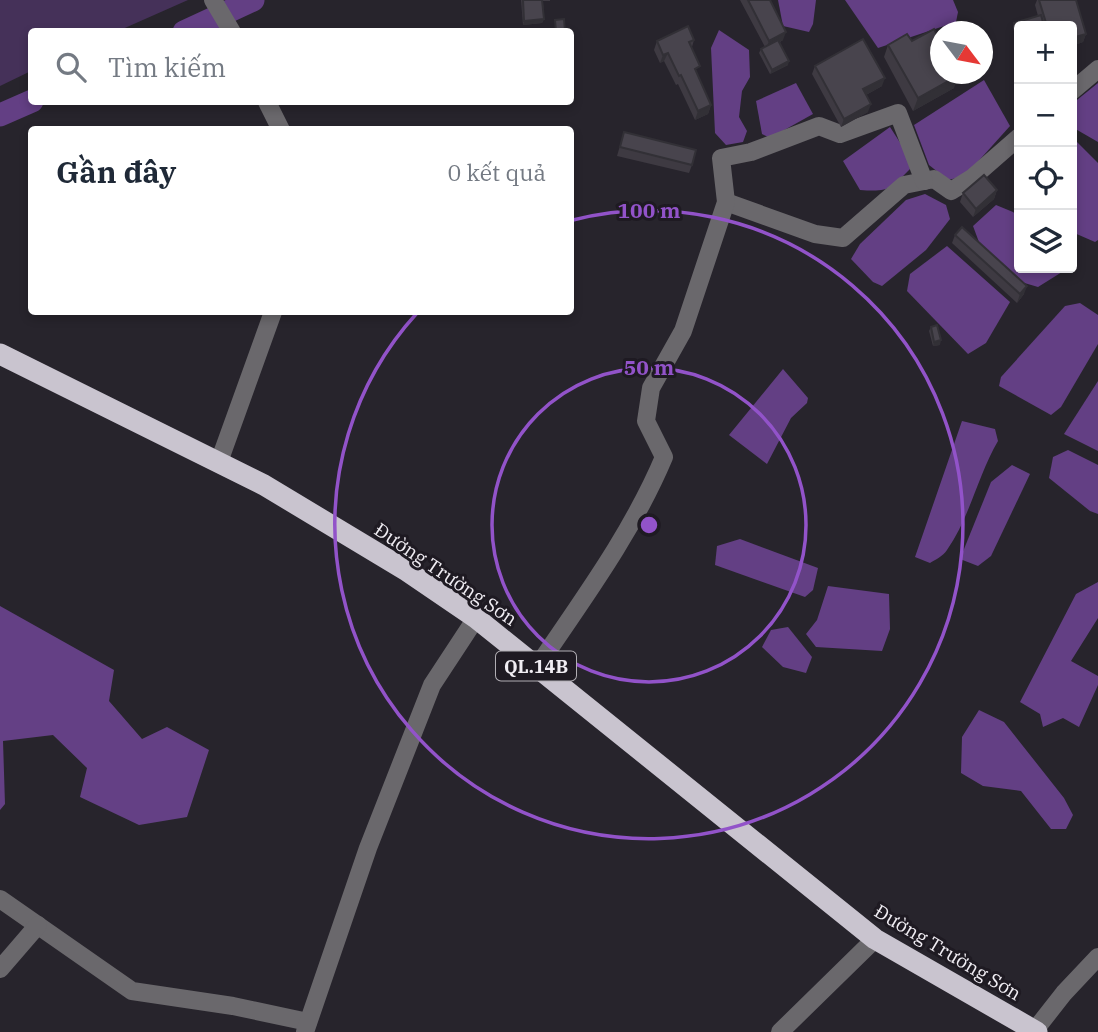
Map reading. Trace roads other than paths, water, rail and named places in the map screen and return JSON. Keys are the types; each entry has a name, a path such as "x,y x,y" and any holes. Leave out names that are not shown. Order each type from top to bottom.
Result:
{"highway":[{"name":"Đường Trường Sơn","path":"0,354 264,485 395,564 476,618 875,939 1036,1031"}],"street":[{"path":"213,0 231,28"},
{"path":"1077,88 1098,69"},
{"path":"268,105 279,126"},
{"path":"537,667 608,562 648,494 663,457 646,421 651,388 683,331 726,202 721,158 751,152 819,126 840,134 898,113 924,181"},
{"path":"726,202 815,234 843,238 904,185 934,178 951,191 972,178 1014,141"},
{"path":"219,462 271,315"},
{"path":"0,899 132,990 233,1006 307,1027 368,848 432,685 476,618"},
{"path":"0,969 38,925"},
{"path":"780,1032 875,939"},
{"path":"1036,1031 1064,993 1098,957"}],"waterway":[{"path":"193,28 253,0"},
{"path":"0,115 28,103"}]}
